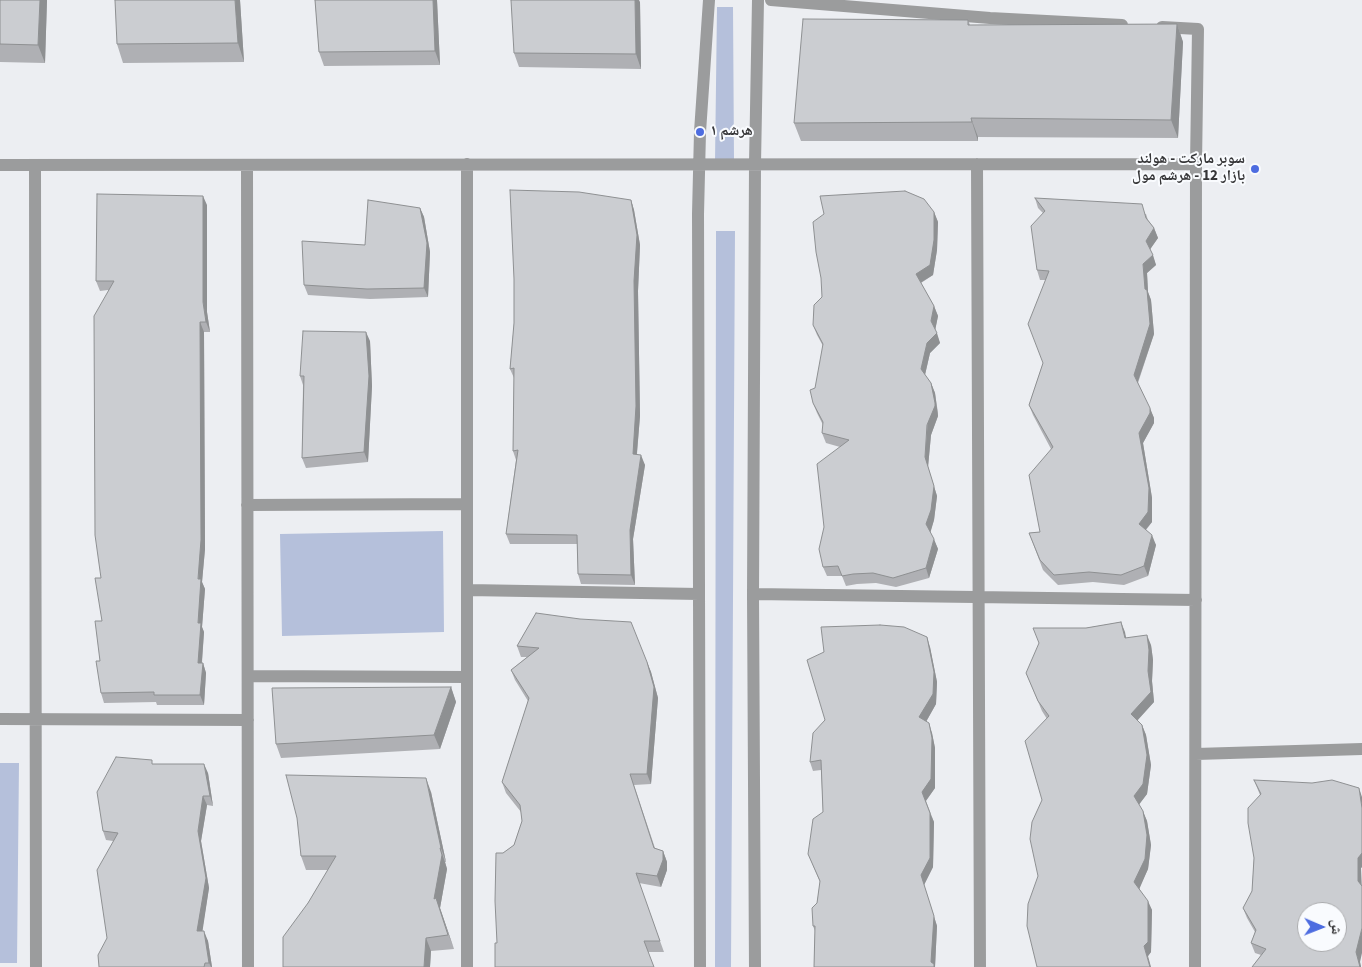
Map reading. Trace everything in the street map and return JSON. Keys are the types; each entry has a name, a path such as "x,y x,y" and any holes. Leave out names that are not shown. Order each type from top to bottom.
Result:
{"street":[{"path":"700,967 698,164 710,0"},
{"path":"755,967 753,594 755,164 758,0"},
{"path":"771,0 990,18 1198,29 1196,164 1195,967"},
{"path":"467,164 467,967"},
{"path":"977,164 980,967"},
{"path":"0,165 1196,164"},
{"path":"36,165 36,967"},
{"path":"247,165 248,967"},
{"path":"248,505 467,504"},
{"path":"468,590 699,594"},
{"path":"753,594 1196,600"},
{"path":"248,676 468,677"},
{"path":"0,719 248,720"},
{"path":"1196,754 1362,749"}],"shaded area":[{"path":"717,7 733,7 734,160 715,162"},
{"path":"716,231 735,231 731,967 715,967"},
{"path":"443,531 444,632 282,636 280,534"},
{"path":"0,763 19,763 17,963 0,963"}],"building":[{"path":"0,0 40,0 38,45 0,44"},
{"path":"115,0 235,0 238,43 117,44"},
{"path":"315,0 433,0 435,51 319,52"},
{"path":"511,0 635,0 636,54 514,53"},
{"path":"803,19 968,20 968,25 1177,24 1171,120 971,118 972,122 794,123"},
{"path":"510,190 579,192 631,200 637,235 634,281 636,406 633,454 641,455 630,530 631,575 578,574 577,535 506,534 518,450 513,451 514,368 510,369 514,323 514,279"},
{"path":"905,191 924,199 934,212 934,240 930,265 916,274 934,306 931,321 937,333 927,343 921,369 931,383 935,403 927,425 925,457 934,486 931,510 926,524 934,539 926,568 893,578 873,573 842,576 838,566 823,567 819,549 824,527 817,464 849,440 822,433 823,422 813,403 810,390 815,388 823,344 813,325 814,305 822,297 813,222 824,214 820,196"},
{"path":"97,194 203,196 203,302 206,322 200,322 201,540 198,579 201,579 198,623 201,623 198,663 203,663 200,695 154,695 154,692 101,693 96,661 100,661 95,621 102,621 95,578 101,578 95,535 94,316 114,281 96,281"},
{"path":"1035,198 1142,204 1146,218 1154,228 1146,241 1153,255 1143,264 1150,324 1134,375 1150,408 1150,413 1139,433 1149,488 1148,512 1139,524 1152,535 1144,566 1121,575 1089,572 1054,575 1040,560 1029,533 1040,532 1029,475 1053,447 1029,405 1043,363 1028,324 1049,271 1037,270 1031,226 1045,211"},
{"path":"368,200 420,208 427,243 424,288 367,289 304,285 302,241 365,245"},
{"path":"303,331 366,332 369,376 364,452 302,458 304,376 300,376"},
{"path":"536,613 580,619 631,622 647,662 654,687 647,774 630,774 654,848 663,851 663,860 657,876 636,873 660,941 644,941 654,967 495,967 495,943 497,943 495,901 496,853 503,853 514,845 522,821 520,805 502,782 529,698 511,670 539,648 517,646"},
{"path":"1121,622 1125,638 1147,635 1149,650 1148,671 1151,692 1131,714 1142,725 1147,755 1143,784 1134,796 1143,811 1147,835 1145,859 1134,882 1148,901 1148,942 1144,946 1150,967 1037,967 1027,926 1028,904 1038,876 1030,839 1032,822 1042,800 1025,741 1049,716 1038,701 1026,673 1039,643 1033,628 1086,628"},
{"path":"880,625 904,627 927,637 934,672 933,694 919,717 929,723 932,738 931,779 922,792 930,813 930,858 921,875 934,916 931,962 934,964 934,967 814,967 815,926 813,926 812,908 817,903 820,881 808,854 813,819 823,812 821,760 810,762 813,733 825,720 807,660 824,652 821,627"},
{"path":"451,687 434,735 276,744 272,688"},
{"path":"116,757 152,760 152,764 204,764 210,796 203,796 198,831 206,878 197,931 204,931 209,963 205,963 204,967 99,967 98,955 107,938 97,870 118,833 103,831 97,792"},
{"path":"286,775 426,778 442,855 434,899 436,898 448,935 426,938 424,967 283,967 283,937 308,903 336,856 301,856 297,818"},
{"path":"1254,780 1312,783 1332,780 1359,788 1362,808 1362,853 1358,858 1358,881 1362,886 1362,928 1356,952 1360,967 1252,967 1266,949 1251,943 1256,930 1243,908 1252,891 1254,858 1248,823 1248,808 1261,794"}],"place":[{"name":"هرشم ١","path":"700,132"},
{"name":"سوبر ماركت - هولند بازار 12 - هرشم مول","path":"1255,169"}]}
